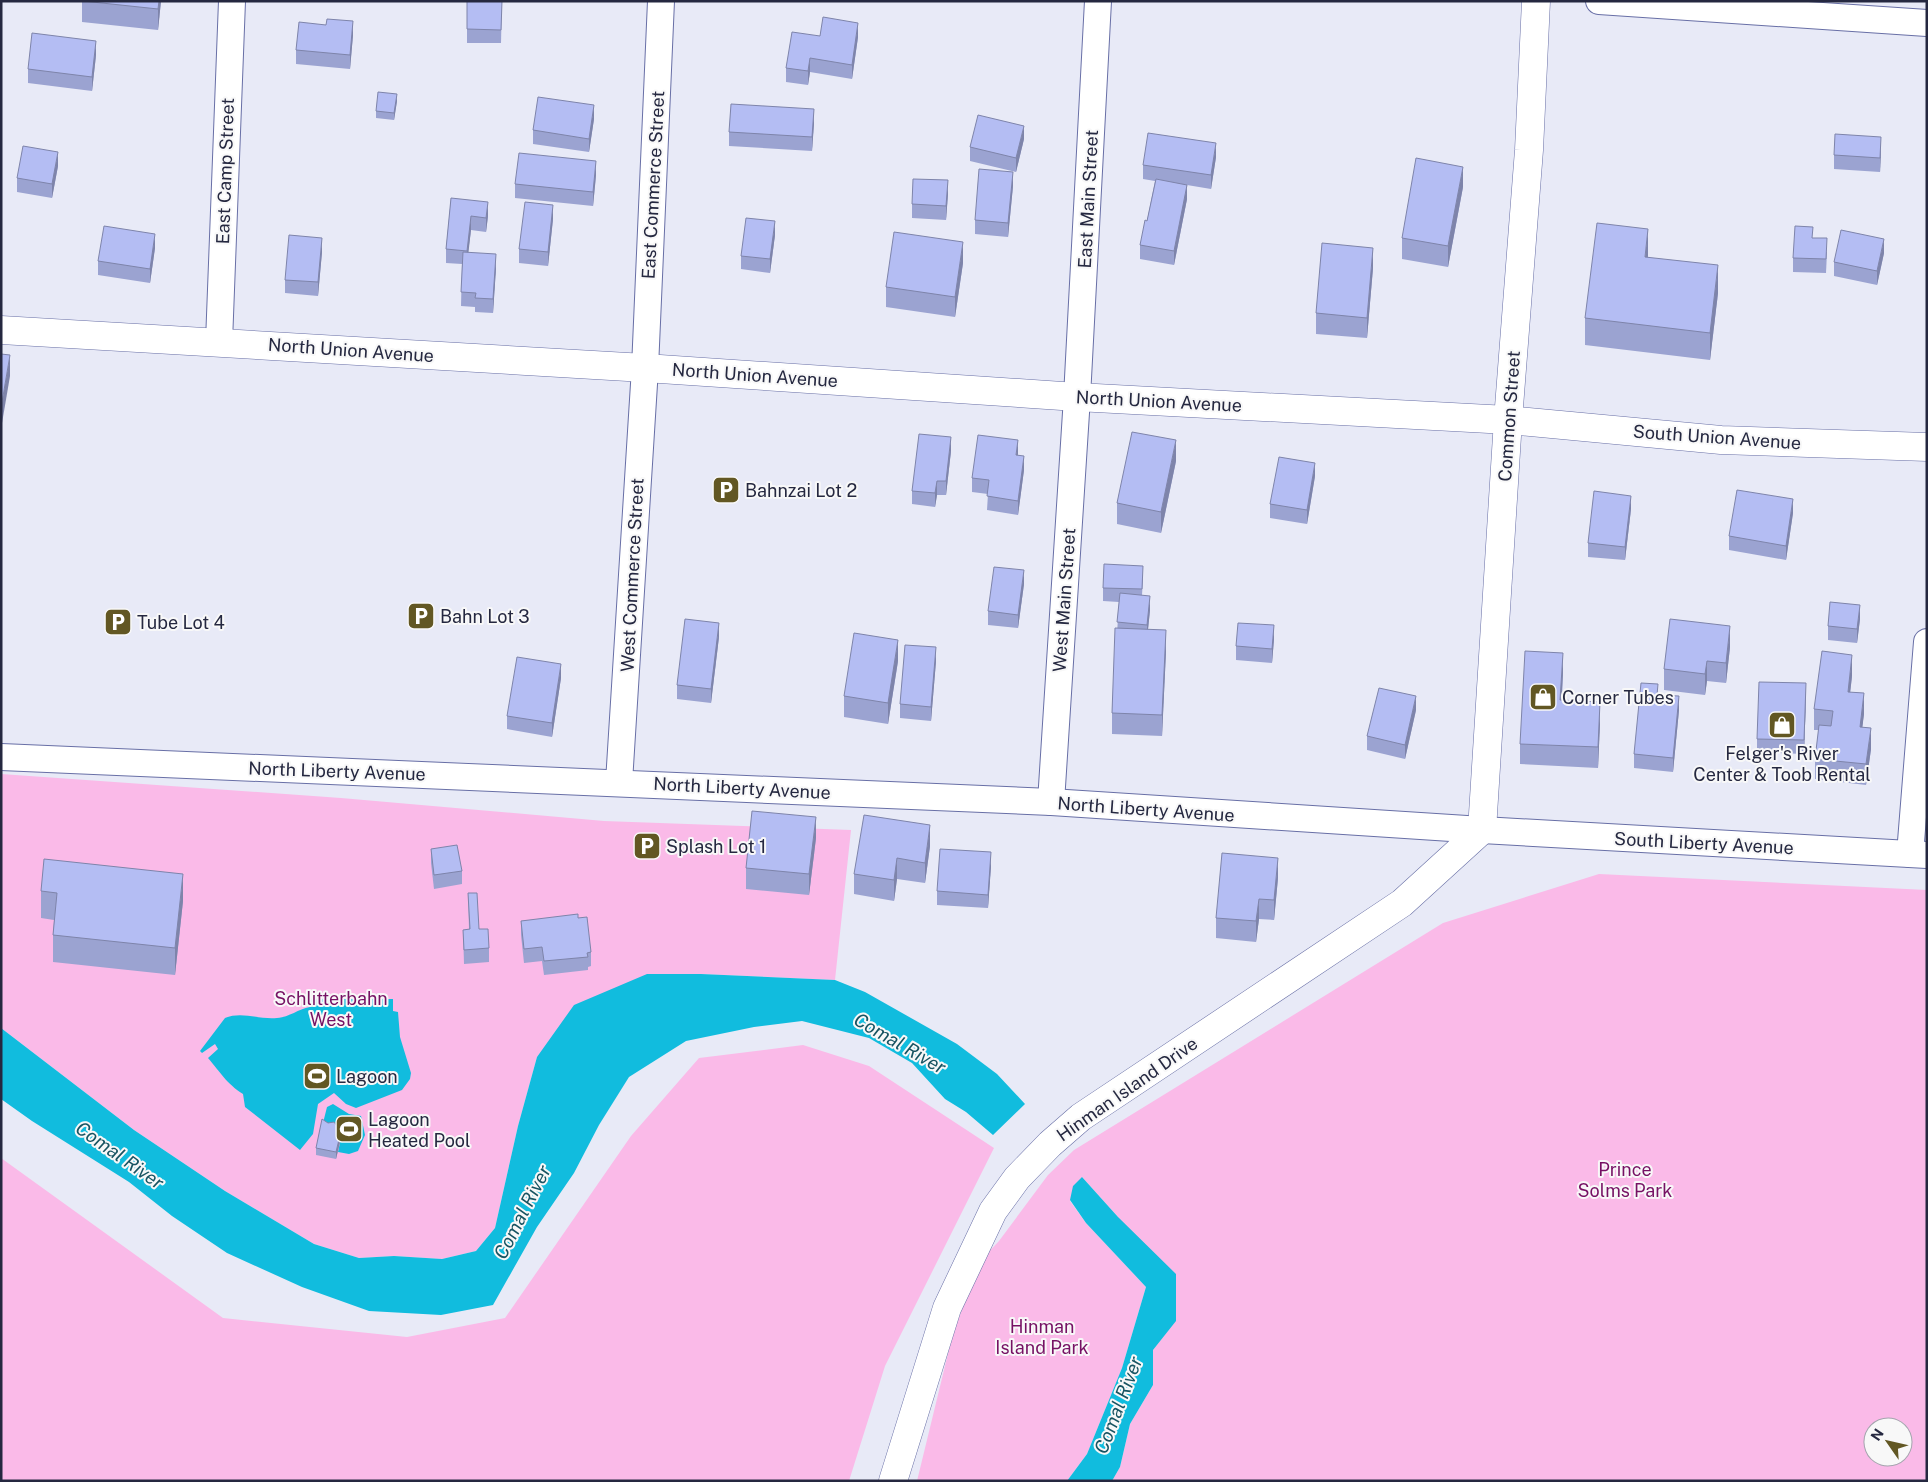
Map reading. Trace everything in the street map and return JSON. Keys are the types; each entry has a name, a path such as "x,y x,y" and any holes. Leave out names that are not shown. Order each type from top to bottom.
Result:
{"street":[{"name":"East Camp Street","path":"219,342 232,1"},
{"name":"East Commerce Street","path":"645,368 661,1"},
{"name":"East Main Street","path":"1078,397 1098,1"},
{"name":"Common Street","path":"1482,830 1508,420 1529,150 1536,1"},
{"path":"1599,1 1927,23"},
{"name":"North Union Avenue","path":"1,330 645,368 1078,397 1508,420"},
{"name":"West Commerce Street","path":"619,782 645,368"},
{"name":"West Main Street","path":"1051,802 1078,397"},
{"name":"South Union Avenue","path":"1508,420 1721,440 1927,447"},
{"path":"1919,855 1927,642"},
{"name":"North Liberty Avenue","path":"1,757 1051,802 1482,830"},
{"name":"South Liberty Avenue","path":"1482,830 1919,855"},
{"name":"Hinman Island Drive","path":"893,1481 947,1308 993,1211 1016,1178 1050,1144 1081,1117 1402,903 1482,830"}],"green space":[{"name":"Schlitterbahn West","path":"1,774 341,798 604,821 851,830 835,980 701,974 537,1057 518,1126 495,1228 476,1251 442,1259 394,1256 359,1258 314,1244 225,1191 134,1130 1,1028"},
{"name":"Prince Solms Park","path":"1599,874 1927,890 1927,1481 1112,1481 1120,1467 1130,1424 1153,1385 1153,1350 1176,1320 1118,1217 1082,1177 1070,1201 1086,1223 1146,1287 1122,1368 1087,1454 1067,1481 917,1481 953,1333 981,1260 999,1241 1048,1175 1074,1150 1443,923"},
{"path":"803,1045 869,1066 994,1148 885,1366 849,1481 1,1481 1,1158 223,1318 407,1337 505,1318 631,1136 699,1058"}],"water":[{"name":"Comal River","path":"647,974 701,974 835,980 865,992 957,1044 997,1074 1025,1104 993,1135 966,1112 945,1099 912,1063 869,1038 802,1021 754,1027 686,1041 629,1077 599,1125 574,1173 537,1227 493,1305 441,1315 369,1311 302,1287 227,1253 172,1216 129,1182 32,1121 1,1099 1,1028 134,1130 225,1191 314,1244 359,1258 394,1256 442,1259 476,1251 495,1228 518,1126 537,1057 574,1005"},
{"name":"Lagoon","path":"311,999 393,999 393,1011 398,1012 400,1037 411,1073 410,1079 402,1090 356,1108 346,1104 334,1093 318,1104 313,1134 300,1150 245,1107 243,1094 228,1082 208,1058 218,1049 215,1044 202,1053 200,1051 225,1018 238,1015 282,1017 310,1007"},
{"name":"Lagoon Heated Pool","path":"333,1104 349,1114 361,1116 365,1135 358,1151 349,1154 338,1152 341,1138 322,1127 327,1107"},
{"name":"Comal River","path":"1082,1177 1118,1217 1176,1274 1176,1321 1153,1350 1153,1385 1130,1424 1120,1467 1112,1481 1067,1481 1087,1454 1122,1368 1146,1287 1086,1223 1070,1200 1073,1186"}],"building":[{"path":"83,1 159,1 158,9"},
{"path":"467,1 502,1 501,30 467,29"},
{"path":"823,17 858,23 852,65 810,58 808,71 786,68 792,32 820,36"},
{"path":"327,19 353,21 350,55 296,50 299,22 326,25"},
{"path":"32,33 96,41 92,77 28,69"},
{"path":"378,92 397,94 394,113 376,111"},
{"path":"538,97 594,105 589,139 533,130"},
{"path":"731,104 814,109 812,137 729,132"},
{"path":"978,115 1024,126 1016,158 970,147"},
{"path":"1148,133 1216,143 1211,175 1143,165"},
{"path":"1835,134 1881,137 1880,158 1834,155"},
{"path":"23,146 58,152 52,184 17,178"},
{"path":"519,153 596,161 593,192 515,184"},
{"path":"1416,158 1463,167 1448,246 1402,238"},
{"path":"979,169 1013,172 1008,223 975,220"},
{"path":"913,179 948,180 946,206 912,204"},
{"path":"1156,179 1187,185 1174,251 1140,245"},
{"path":"451,198 488,202 486,218 471,216 467,251 446,249"},
{"path":"525,202 553,205 548,252 519,249"},
{"path":"746,218 775,221 770,259 741,256"},
{"path":"1597,223 1648,229 1645,257 1718,265 1710,333 1585,318"},
{"path":"104,226 155,234 150,269 98,261"},
{"path":"1795,226 1813,227 1812,238 1827,238 1826,259 1793,258"},
{"path":"1841,230 1884,239 1877,271 1834,262"},
{"path":"894,232 963,242 955,297 886,287"},
{"path":"289,235 322,238 318,282 285,280"},
{"path":"1322,243 1373,248 1367,318 1316,313"},
{"path":"463,252 496,254 493,299 475,298 476,293 461,292"},
{"path":"1,354 10,355 1,408"},
{"path":"1132,432 1176,440 1161,512 1117,503"},
{"path":"919,434 951,437 946,481 937,481 935,493 912,491"},
{"path":"978,435 1018,440 1016,455 1024,456 1018,501 987,496 989,480 972,478"},
{"path":"1279,457 1315,463 1307,510 1270,504"},
{"path":"1737,490 1793,499 1786,546 1729,536"},
{"path":"1594,491 1631,496 1625,547 1588,543"},
{"path":"1104,564 1143,566 1142,589 1103,588"},
{"path":"994,567 1024,570 1018,615 988,611"},
{"path":"1120,593 1150,596 1147,625 1117,622"},
{"path":"1830,602 1860,605 1857,629 1828,626"},
{"path":"685,619 719,623 711,689 677,685"},
{"path":"1670,619 1730,626 1726,663 1707,661 1705,674 1664,669"},
{"path":"1238,623 1274,625 1272,649 1236,646"},
{"path":"1115,628 1166,630 1162,715 1112,713"},
{"path":"854,633 898,640 888,703 844,696"},
{"path":"905,645 936,647 931,707 900,704"},
{"name":"Corner Tubes","path":"1525,651 1563,653 1560,700 1600,702 1598,747 1520,744"},
{"path":"1822,651 1852,655 1848,692 1864,693 1860,727 1871,728 1866,764 1815,759 1819,725 1831,726 1833,711 1814,709"},
{"path":"517,657 561,664 552,723 507,716"},
{"name":"Felger's River Center & Toob Rental","path":"1759,682 1806,683 1804,740 1757,739"},
{"path":"1641,683 1658,684 1657,695 1679,696 1673,758 1634,754"},
{"path":"1379,688 1416,696 1405,745 1367,736"},
{"path":"752,811 816,817 809,874 746,868"},
{"path":"864,815 930,825 925,863 897,858 894,880 854,874"},
{"path":"457,845 462,871 434,875 431,849"},
{"path":"940,849 991,852 988,895 937,891"},
{"path":"1222,853 1278,858 1274,900 1259,899 1256,921 1216,918"},
{"path":"44,859 183,874 175,948 53,935 57,893 41,891"},
{"path":"468,893 477,893 479,929 488,929 489,948 464,950 463,930 470,929"},
{"path":"578,914 578,918 587,917 591,952 587,953 588,957 544,961 542,947 524,949 521,921"},
{"path":"322,1119 328,1123 334,1122 341,1131 336,1152 316,1148"}],"place":[{"name":"Bahnzai Lot 2","path":"726,490"},
{"name":"Bahn Lot 3","path":"421,616"},
{"name":"Tube Lot 4","path":"118,622"},
{"name":"Corner Tubes","path":"1543,697"},
{"name":"Felger's River Center & Toob Rental","path":"1782,725"},
{"name":"Splash Lot 1","path":"647,846"},
{"name":"Lagoon","path":"317,1076"},
{"name":"Lagoon Heated Pool","path":"349,1129"}],"park label":[{"name":"Hinman Island Park","path":"1042,1336"}]}
